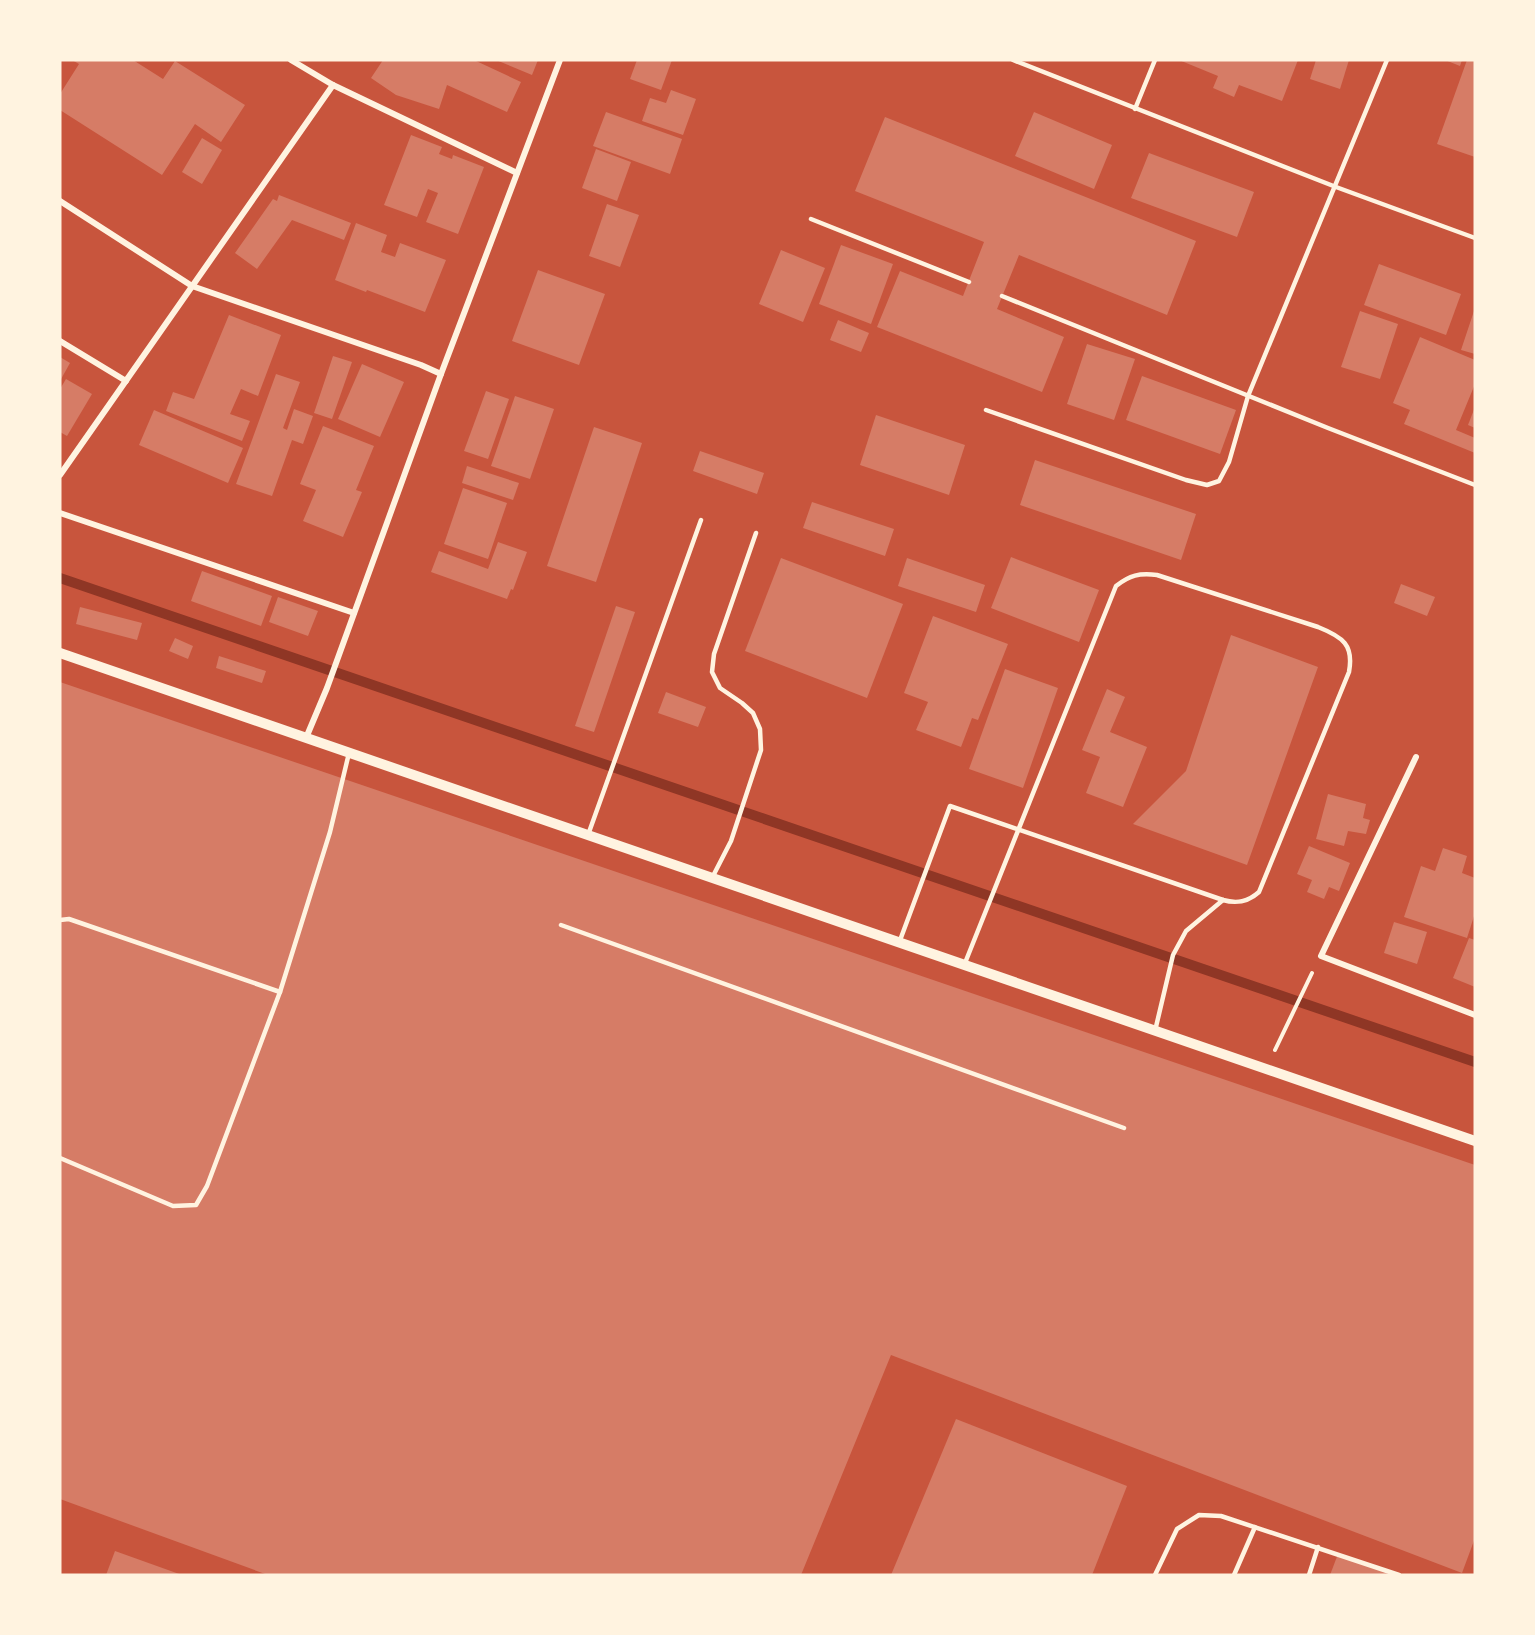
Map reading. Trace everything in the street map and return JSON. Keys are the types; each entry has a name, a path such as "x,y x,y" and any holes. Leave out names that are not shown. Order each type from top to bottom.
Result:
{"street":[{"path":"291,60 333,85 518,173"},
{"path":"306,738 344,643 441,374 560,60"},
{"path":"60,475 333,85"},
{"path":"60,201 192,286 410,361 441,374"},
{"path":"60,341 126,381"},
{"path":"60,513 354,613"},
{"path":"60,653 1475,1142"},
{"path":"1416,756 1321,956 1475,1015"}],"lane":[{"path":"1013,60 1336,187 1475,238"},
{"path":"1135,109 1155,60"},
{"path":"986,410 1186,480 1207,485 1219,480 1229,462 1248,396 1387,60"},
{"path":"812,219 969,282"},
{"path":"1002,296 1475,485"},
{"path":"588,835 701,520"},
{"path":"712,878 731,841 762,750 760,729 753,713 720,688 711,672 714,654 756,533"},
{"path":"899,943 950,806 1018,829 1223,900 1248,901 1259,892 1349,672 1352,658 1348,646 1335,634 1318,627 1157,575 1139,573 1127,577 1116,586 1018,829 995,886 964,966"},
{"path":"60,1158 173,1206 196,1205 207,1186 280,992 330,832 350,753"},
{"path":"1155,1031 1173,955 1186,931 1223,900"},
{"path":"60,920 69,919 280,992"},
{"path":"561,925 1124,1128"},
{"path":"1155,1575 1177,1529 1199,1515 1221,1516 1399,1575"},
{"path":"1234,1575 1255,1527"},
{"path":"1309,1575 1318,1547"}],"path":[{"path":"1265,1070 1304,991"}],"building":[{"path":"72,60 133,60 163,79 175,61 245,105 221,142 195,124 162,175 60,110 60,94 79,64"},
{"path":"383,60 474,60 521,82 507,112 447,85 439,109 396,95 371,78"},
{"path":"496,60 538,60 532,75"},
{"path":"637,60 672,60 661,90 630,79"},
{"path":"1179,60 1298,60 1282,101 1239,85 1234,97 1213,88 1218,76"},
{"path":"1316,60 1349,60 1340,89 1310,79"},
{"path":"1445,60 1462,60 1460,66"},
{"path":"1467,60 1475,60 1475,157 1437,144"},
{"path":"671,90 696,99 683,135 642,121 650,98 666,103"},
{"path":"606,112 682,139 670,174 593,146"},
{"path":"1034,112 1112,145 1094,189 1015,156"},
{"path":"885,117 1196,241 1167,315 1019,255 997,309 1064,337 1042,392 877,327 900,271 963,296 984,242 855,191"},
{"path":"411,135 442,147 439,154 452,159 453,155 484,167 458,234 426,222 438,193 428,189 417,217 384,205"},
{"path":"202,138 222,150 202,184 182,172"},
{"path":"596,149 631,162 617,201 582,188"},
{"path":"1149,153 1254,192 1237,237 1131,198"},
{"path":"279,195 351,223 344,240 292,220 257,269 235,253 273,199 277,201"},
{"path":"607,204 639,215 620,267 589,256"},
{"path":"356,223 387,235 381,252 395,257 400,243 446,260 425,312 335,280"},
{"path":"841,245 893,264 871,324 819,304"},
{"path":"781,250 825,268 803,322 759,304"},
{"path":"1379,264 1461,294 1446,335 1364,305"},
{"path":"538,270 605,294 579,365 512,341"},
{"path":"1475,308 1475,354 1461,350"},
{"path":"1360,311 1398,324 1380,379 1341,367"},
{"path":"229,315 281,335 258,396 241,389 230,414 250,421 242,441 166,411 173,392 194,399"},
{"path":"838,320 869,333 861,352 830,340"},
{"path":"1420,337 1475,360 1475,384 1456,430 1475,438 1475,453 1404,424 1410,410 1393,403"},
{"path":"1087,344 1135,359 1114,420 1067,404"},
{"path":"333,356 352,362 332,419 314,413"},
{"path":"60,357 70,363 60,381"},
{"path":"362,364 404,382 380,437 338,419"},
{"path":"276,374 300,382 283,428 287,430 294,409 313,416 303,444 292,440 272,496 236,484"},
{"path":"1142,376 1236,410 1220,454 1126,420"},
{"path":"66,379 92,394 67,436 60,432 60,389"},
{"path":"486,391 509,399 488,459 464,451"},
{"path":"515,396 554,409 530,479 491,466"},
{"path":"1475,407 1475,428 1468,425"},
{"path":"154,410 243,448 228,483 139,445"},
{"path":"876,415 965,445 949,495 860,465"},
{"path":"323,426 374,446 356,490 362,492 343,537 303,521 316,490 300,484"},
{"path":"594,427 642,443 596,582 547,566"},
{"path":"700,451 764,473 757,494 693,471"},
{"path":"1035,460 1196,514 1181,560 1020,505"},
{"path":"467,466 519,483 513,500 462,483"},
{"path":"463,488 507,503 488,559 444,544"},
{"path":"812,502 894,529 885,556 803,528"},
{"path":"498,542 527,552 513,590 511,589 507,599 431,572 439,551 488,569"},
{"path":"1011,557 1099,590 1079,642 991,608"},
{"path":"781,558 903,604 867,698 745,651"},
{"path":"907,558 985,585 976,612 898,586"},
{"path":"202,571 272,596 261,626 191,601"},
{"path":"1401,584 1435,597 1427,616 1394,603"},
{"path":"278,597 318,611 308,636 269,622"},
{"path":"616,606 635,612 594,732 575,726"},
{"path":"80,607 142,623 137,640 76,624"},
{"path":"933,616 1008,644 978,720 972,718 961,747 916,730 928,702 904,693"},
{"path":"1231,635 1318,667 1247,865 1133,824 1186,771"},
{"path":"175,638 193,646 188,659 169,651"},
{"path":"219,656 266,671 262,683 216,668"},
{"path":"1005,669 1058,688 1023,788 969,769"},
{"path":"60,682 1475,1165 1475,1538 1462,1573 891,1355 801,1575 268,1575 60,1499"},
{"path":"1107,689 1125,697 1110,732 1147,747 1123,807 1086,793 1100,757 1082,750"},
{"path":"666,692 706,707 698,727 658,713"},
{"path":"1328,794 1366,804 1363,818 1370,820 1366,834 1348,831 1344,846 1316,839"},
{"path":"1309,846 1350,863 1339,891 1329,887 1324,899 1307,892 1312,880 1297,874"},
{"path":"1443,848 1467,856 1462,873 1475,878 1475,913 1467,938 1404,917 1421,866 1435,871"},
{"path":"1394,922 1427,932 1417,964 1384,953"},
{"path":"1469,938 1475,940 1475,987 1453,978"},
{"path":"956,1419 1127,1486 1092,1575 891,1575"},
{"path":"115,1551 182,1575 106,1575"},
{"path":"1338,1554 1394,1575 1330,1575"}],"waterway":[{"path":"60,578 1475,1062"}]}
